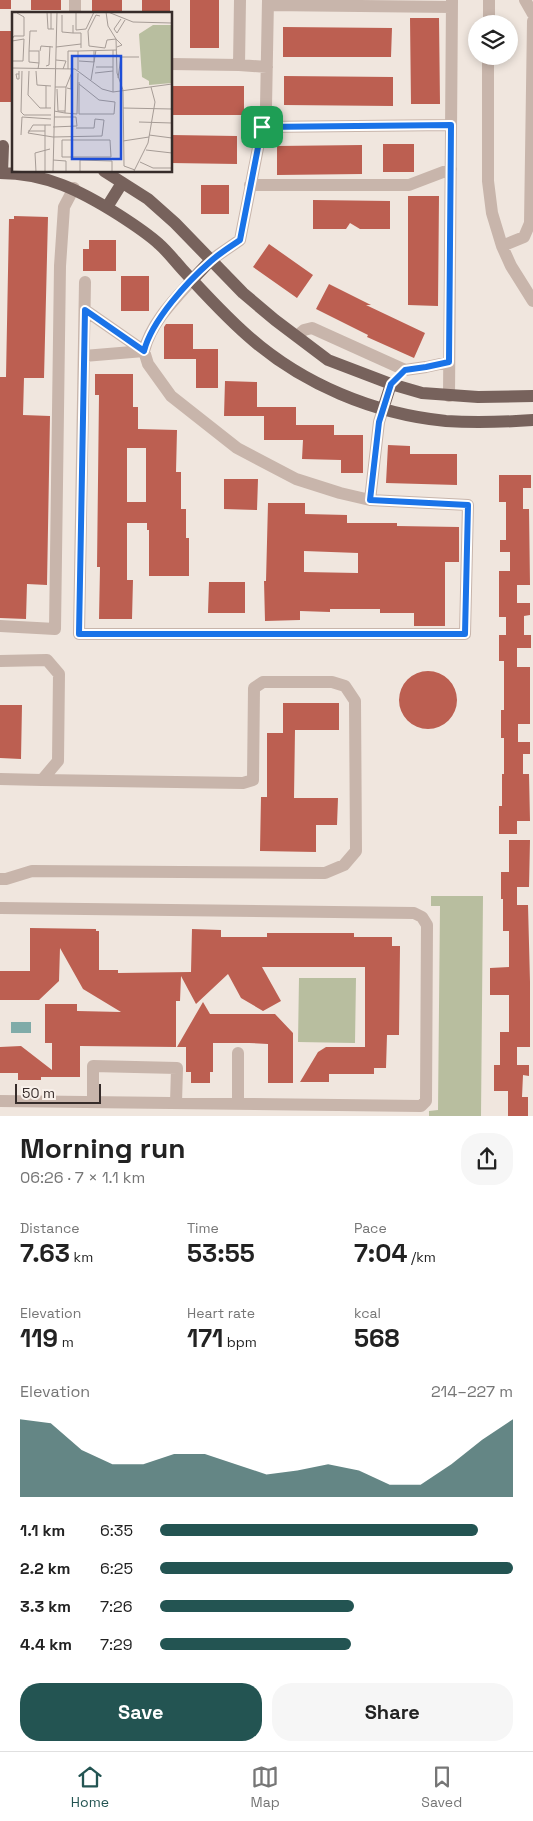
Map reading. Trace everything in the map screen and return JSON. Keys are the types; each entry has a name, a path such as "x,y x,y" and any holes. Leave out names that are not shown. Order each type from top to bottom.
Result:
{"main road":[{"path":"6,146 1,176 41,178 74,188 107,207 159,243 192,280 249,337 289,367 324,386 383,409 410,416 448,421 533,420"},
{"path":"106,172 148,199 243,293 328,360 391,384 422,393 499,398 533,396"},
{"path":"107,207 122,182"},
{"path":"192,280 211,260"},
{"path":"383,409 391,384"}],"street":[{"path":"239,65 240,0"},
{"path":"489,0 489,15"},
{"path":"525,0 533,14"},
{"path":"211,260 240,240 266,107 268,3 452,4 449,396"},
{"path":"502,246 524,237 530,223 533,21"},
{"path":"172,64 267,67"},
{"path":"488,65 489,194 494,225 511,266 533,301"},
{"path":"262,127 451,125"},
{"path":"250,185 409,186 451,169"},
{"path":"0,626 55,629 60,266 64,207 74,188"},
{"path":"85,282 79,634 465,634 468,505 370,500 296,479 237,448 171,396 148,364 144,351 146,342 164,312 192,280"},
{"path":"85,310 144,351"},
{"path":"297,336 308,328 312,328 405,370 449,362"},
{"path":"84,356 144,351"},
{"path":"391,384 405,370"},
{"path":"370,500 379,422 383,409"},
{"path":"0,661 47,660 59,674 58,761 42,780"},
{"path":"0,779 243,783 253,780 254,688 263,682 332,682 345,686 355,701 356,850 344,865 325,873 32,871 0,879"},
{"path":"0,908 414,914 422,917 427,925 426,1101 424,1104 0,1101"},
{"path":"238,1053 238,1104"},
{"path":"93,1102 93,1066 178,1068 176,1103"}],"green space":[{"path":"431,896 483,896 481,1116 429,1116 429,1111 438,1110 440,906 431,906"},
{"path":"299,978 356,978 355,1043 298,1042"}],"water":[{"path":"11,1022 31,1022 31,1033 11,1033"}],"building":[{"path":"0,0 11,0 11,9 0,9"},
{"path":"31,0 61,0 61,10 31,10"},
{"path":"92,0 122,0 122,12 92,12"},
{"path":"142,0 170,0 170,12 142,12"},
{"path":"190,0 219,0 219,48 190,48"},
{"path":"410,18 439,18 440,104 411,104"},
{"path":"283,27 392,28 391,57 283,57"},
{"path":"0,31 12,31 12,102 0,102"},
{"path":"284,76 393,77 393,106 284,105"},
{"path":"172,86 244,86 244,115 172,115"},
{"path":"172,135 237,136 237,164 172,163"},
{"path":"383,144 414,144 414,172 383,172"},
{"path":"362,145 362,174 277,175 277,146"},
{"path":"201,185 229,185 229,214 201,214"},
{"path":"408,196 439,196 438,306 408,305"},
{"path":"313,200 390,201 390,229 360,229 350,223 346,229 313,229"},
{"path":"14,216 48,217 44,378 24,378 23,415 50,416 47,585 27,584 26,619 0,618 0,377 6,377 9,219 14,219"},
{"path":"89,240 116,240 116,271 83,271 83,249 89,249"},
{"path":"269,244 313,275 297,298 253,267"},
{"path":"121,276 149,276 149,311 121,311"},
{"path":"329,284 371,305 366,305 425,333 414,358 367,337 368,335 316,309"},
{"path":"166,324 193,324 193,349 218,349 218,388 196,388 196,359 164,359 164,327"},
{"path":"95,374 133,374 133,407 138,407 138,429 177,430 176,472 181,472 181,509 186,509 186,538 189,538 189,576 149,576 149,530 147,530 147,523 127,523 127,580 133,580 132,619 99,619 100,567 97,567 99,395 95,395","holes":["127,448 146,448 146,502 127,502"]},
{"path":"225,381 257,382 257,407 296,407 296,425 334,425 334,435 363,435 363,473 341,473 341,460 302,459 303,440 264,440 264,416 224,416"},
{"path":"388,445 410,446 410,454 457,454 457,485 386,483"},
{"path":"499,475 531,475 531,488 523,488 523,509 529,509 530,585 517,585 517,603 530,603 530,615 524,616 524,635 531,635 531,648 517,648 517,667 530,667 530,724 518,724 518,742 530,742 530,754 523,754 523,774 529,774 530,821 517,821 517,834 499,834 499,806 502,806 502,774 504,774 504,738 501,738 501,710 504,710 504,661 499,661 499,635 506,635 506,617 499,617 499,571 510,571 510,552 500,552 500,540 506,540 506,502 499,502"},
{"path":"224,479 258,479 257,510 224,509"},
{"path":"268,503 305,503 305,514 347,515 347,523 397,523 397,526 459,527 459,562 445,562 445,626 414,626 414,613 380,613 380,609 330,609 330,612 300,611 300,620 265,621 264,581 266,581","holes":["304,551 358,553 358,573 304,572"]},
{"path":"209,582 245,582 245,613 208,613"},
{"path":"428,671 444,676 452,684 457,700 452,716 444,724 428,729 412,724 404,716 399,700 404,684 412,676"},
{"path":"283,703 339,703 339,730 295,730 294,798 338,798 337,825 316,825 316,852 260,851 261,797 267,797 267,733 283,733"},
{"path":"0,705 22,705 21,759 0,758"},
{"path":"509,840 530,840 529,887 517,887 517,905 528,905 530,1047 517,1047 517,1065 529,1065 529,1076 523,1075 522,1097 528,1097 528,1116 508,1116 508,1091 494,1091 494,1065 500,1065 500,1032 509,1032 509,995 490,995 490,968 509,967 509,931 503,931 501,872 509,872"},
{"path":"30,928 96,929 96,931 99,931 99,970 118,970 118,973 191,972 192,929 221,930 221,937 267,937 267,933 354,933 354,937 392,937 392,946 400,946 399,1035 387,1035 386,1068 374,1068 374,1074 329,1074 329,1082 300,1082 318,1052 326,1047 365,1047 365,967 262,967 281,1001 263,1011 241,998 228,974 196,1004 181,976 180,1001 176,1001 176,1047 80,1046 80,1077 41,1077 41,1080 18,1080 18,1073 0,1073 0,1047 21,1046 52,1070 52,1043 45,1043 45,1004 77,1004 77,1011 121,1012 83,989 60,948 59,981 39,1000 0,1000 0,971 30,971"},
{"path":"203,1002 210,1014 275,1014 293,1033 293,1083 268,1083 268,1044 213,1043 213,1072 210,1072 210,1083 191,1083 191,1072 186,1072 186,1047 177,1047"}],"route":[{"path":"451,125 449,362 405,370 391,384 379,422 370,500 468,505 465,634 79,634 85,310 144,351 146,342 164,312 211,260 240,240 262,127 451,125"}]}
